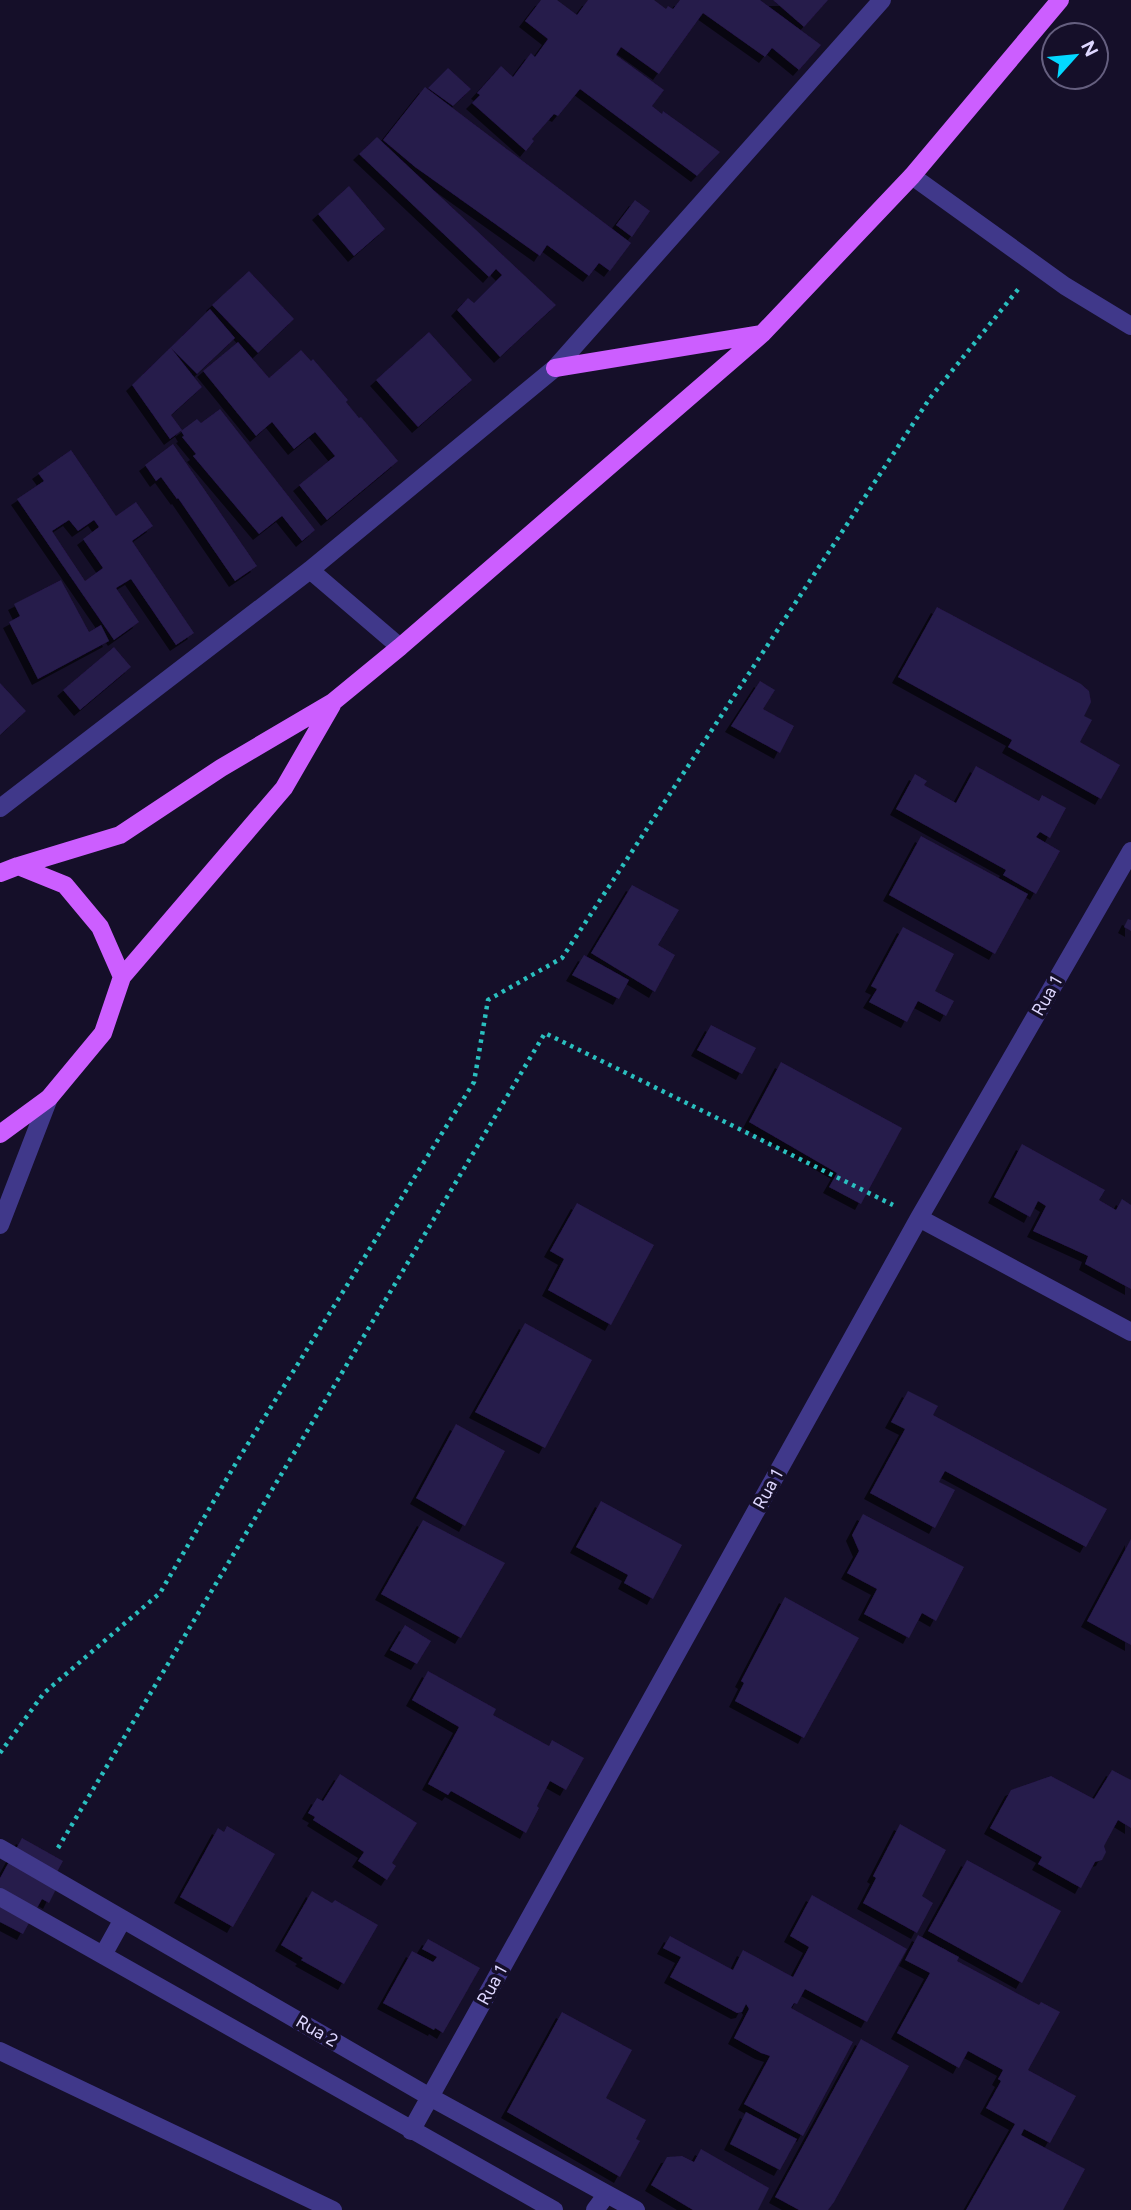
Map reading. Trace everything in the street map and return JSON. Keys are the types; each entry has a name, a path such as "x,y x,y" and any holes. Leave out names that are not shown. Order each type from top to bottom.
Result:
{"main road":[{"path":"0,873 120,835 221,768 333,702 400,647 762,334 912,176 1060,0"},
{"path":"555,368 762,334"},
{"path":"0,1134 49,1098 103,1033 122,977 284,788 333,702"},
{"path":"18,866 65,886 100,927 122,977"}],"street":[{"path":"0,808 310,570 555,368 882,0"},
{"path":"912,176 1037,266 1131,326"},
{"path":"310,570 400,647"},
{"name":"Rua 1","path":"411,2131 919,1218 1131,851"},
{"path":"0,1225 49,1098"},
{"path":"919,1218 1131,1332"},
{"name":"Rua 2","path":"0,1848 430,2097 636,2210"},
{"path":"0,1897 554,2210"},
{"path":"103,1955 123,1919"},
{"path":"0,2050 333,2210"},
{"path":"595,2210 607,2194"}],"path":[{"path":"0,1753 44,1693 160,1593 236,1463 474,1082 488,1000 562,958 930,398 1037,266"},
{"path":"43,1873 545,1032 919,1218"}],"building":[{"path":"541,0 557,0 577,15 588,0 654,0 666,9 668,6 673,9 680,0 760,0 821,45 799,70 772,48 765,57 703,13 659,74 621,47 616,55 664,90 652,106 720,152 697,176 580,89 558,116 554,114 532,139 534,141 526,151 472,103 480,95 477,93 501,66 513,77 531,53 535,57 548,39 525,21"},
{"path":"773,0 828,0 804,27"},
{"path":"448,68 471,89 453,106 428,88"},
{"path":"425,87 631,243 610,271 599,263 589,276 547,245 540,256 415,167 383,140"},
{"path":"377,137 556,305 500,357 457,310 468,298 474,303 502,275 496,269 489,277 359,154"},
{"path":"349,186 385,229 354,256 318,214"},
{"path":"635,200 650,211 632,237 616,225"},
{"path":"249,271 294,319 258,353 212,305"},
{"path":"210,309 235,338 197,374 171,348 202,387 171,415 182,430 170,439 132,385"},
{"path":"429,332 472,380 418,427 376,380"},
{"path":"238,342 269,378 301,350 311,361 313,359 348,400 346,402 359,418 361,417 398,461 327,520 299,485 335,456 315,432 294,449 272,422 256,436 203,371"},
{"path":"220,409 315,530 302,541 282,516 259,534 193,456 196,454 182,437 184,436 181,431 197,419 201,423"},
{"path":"173,444 257,566 235,581 178,498 161,477 156,481 145,465"},
{"path":"71,450 116,516 136,502 153,526 132,541 194,633 176,645 131,579 116,588 139,622 114,640 17,499 44,481 38,473","holes":["69,520 78,531 94,520 99,527 83,539 103,568 85,581 52,531"]},
{"path":"61,580 89,632 101,625 109,641 38,679 9,622 20,616 14,604"},
{"path":"937,607 1081,684 1089,691 1091,702 1084,716 1092,720 1080,742 1120,765 1101,799 1008,747 1012,740 898,677"},
{"path":"114,647 131,667 80,710 63,690"},
{"path":"760,681 775,690 763,709 794,726 780,753 731,726"},
{"path":"0,683 26,711 0,735"},
{"path":"976,766 1039,801 1042,795 1066,808 1050,838 1040,832 1036,837 1060,851 1036,894 1003,875 1006,870 896,809 915,774 927,781 924,785 956,803"},
{"path":"921,836 1028,894 995,954 889,895"},
{"path":"632,885 679,910 658,945 675,955 655,992 591,953"},
{"path":"1128,919 1131,920 1131,931 1124,927"},
{"path":"903,927 954,954 935,991 954,1001 946,1016 918,1001 907,1022 869,1002 877,989 871,986"},
{"path":"584,955 629,980 619,999 572,975"},
{"path":"711,1025 756,1048 742,1074 697,1050"},
{"path":"781,1062 902,1128 861,1204 829,1187 837,1173 749,1122"},
{"path":"1022,1144 1105,1190 1099,1200 1116,1210 1122,1199 1131,1205 1131,1289 1085,1264 1088,1256 1033,1231 1046,1206 1038,1201 1030,1217 994,1197"},
{"path":"577,1203 654,1245 611,1325 548,1290 564,1259 550,1251"},
{"path":"525,1323 592,1360 545,1448 475,1412"},
{"path":"908,1391 938,1406 933,1415 1107,1509 1086,1547 945,1471 939,1482 955,1490 935,1528 870,1493 905,1429 891,1422"},
{"path":"456,1424 505,1451 465,1526 416,1498"},
{"path":"601,1501 682,1545 653,1599 624,1583 628,1575 576,1547"},
{"path":"863,1514 964,1567 936,1621 922,1613 909,1638 864,1614 877,1589 847,1573 859,1551 852,1535"},
{"path":"423,1520 505,1563 461,1638 381,1594"},
{"path":"1131,1539 1131,1645 1087,1621"},
{"path":"785,1597 859,1638 804,1738 735,1701 744,1683 741,1681"},
{"path":"405,1625 431,1641 417,1664 390,1650"},
{"path":"428,1671 496,1709 493,1715 549,1746 552,1740 584,1758 566,1790 550,1781 526,1833 451,1791 448,1795 428,1784 459,1727 412,1700"},
{"path":"1112,1770 1131,1780 1131,1828 1118,1820 1104,1846 1106,1852 1102,1860 1095,1862 1081,1888 1038,1864 1042,1857 990,1828 1011,1790 1051,1776 1094,1799"},
{"path":"340,1774 417,1823 392,1863 396,1866 387,1880 358,1861 364,1852 313,1820 315,1817 308,1813 317,1798 323,1801"},
{"path":"900,1824 946,1850 922,1896 933,1903 917,1933 863,1903 876,1878 873,1876"},
{"path":"227,1826 275,1854 233,1927 180,1897 218,1828 224,1832"},
{"path":"22,1838 63,1861 50,1885 56,1889 49,1903 42,1899 23,1934 0,1922 0,1878"},
{"path":"967,1860 1061,1911 1022,1983 928,1931"},
{"path":"312,1891 332,1903 335,1900 378,1925 344,1984 301,1960 303,1958 281,1945"},
{"path":"812,1895 907,1949 867,2022 805,1989 797,2004 794,2003 791,2008 853,2042 803,2136 744,2104 770,2056 734,2038 749,2009 746,2004 742,2012 737,2013 670,1977 681,1957 663,1948 670,1936 733,1970 743,1950 793,1977 809,1947 790,1936"},
{"path":"918,1935 959,1957 957,1961 1039,2005 1041,2002 1060,2012 1028,2070 1076,2096 1050,2143 1024,2129 1021,2135 1085,2169 1063,2210 966,2210 1015,2124 986,2108 1001,2081 998,2079 1003,2070 968,2051 959,2068 897,2033 930,1973 905,1960"},
{"path":"428,1939 480,1968 443,2033 383,2003 412,1951 433,1962 437,1957 422,1949"},
{"path":"562,2012 632,2050 606,2098 646,2120 636,2139 640,2141 620,2177 507,2112"},
{"path":"861,2039 909,2066 828,2210 799,2210 775,2197"},
{"path":"746,2112 797,2139 780,2170 730,2144"},
{"path":"701,2149 769,2188 758,2210 693,2210 651,2185 667,2157 682,2156 694,2162"}]}
